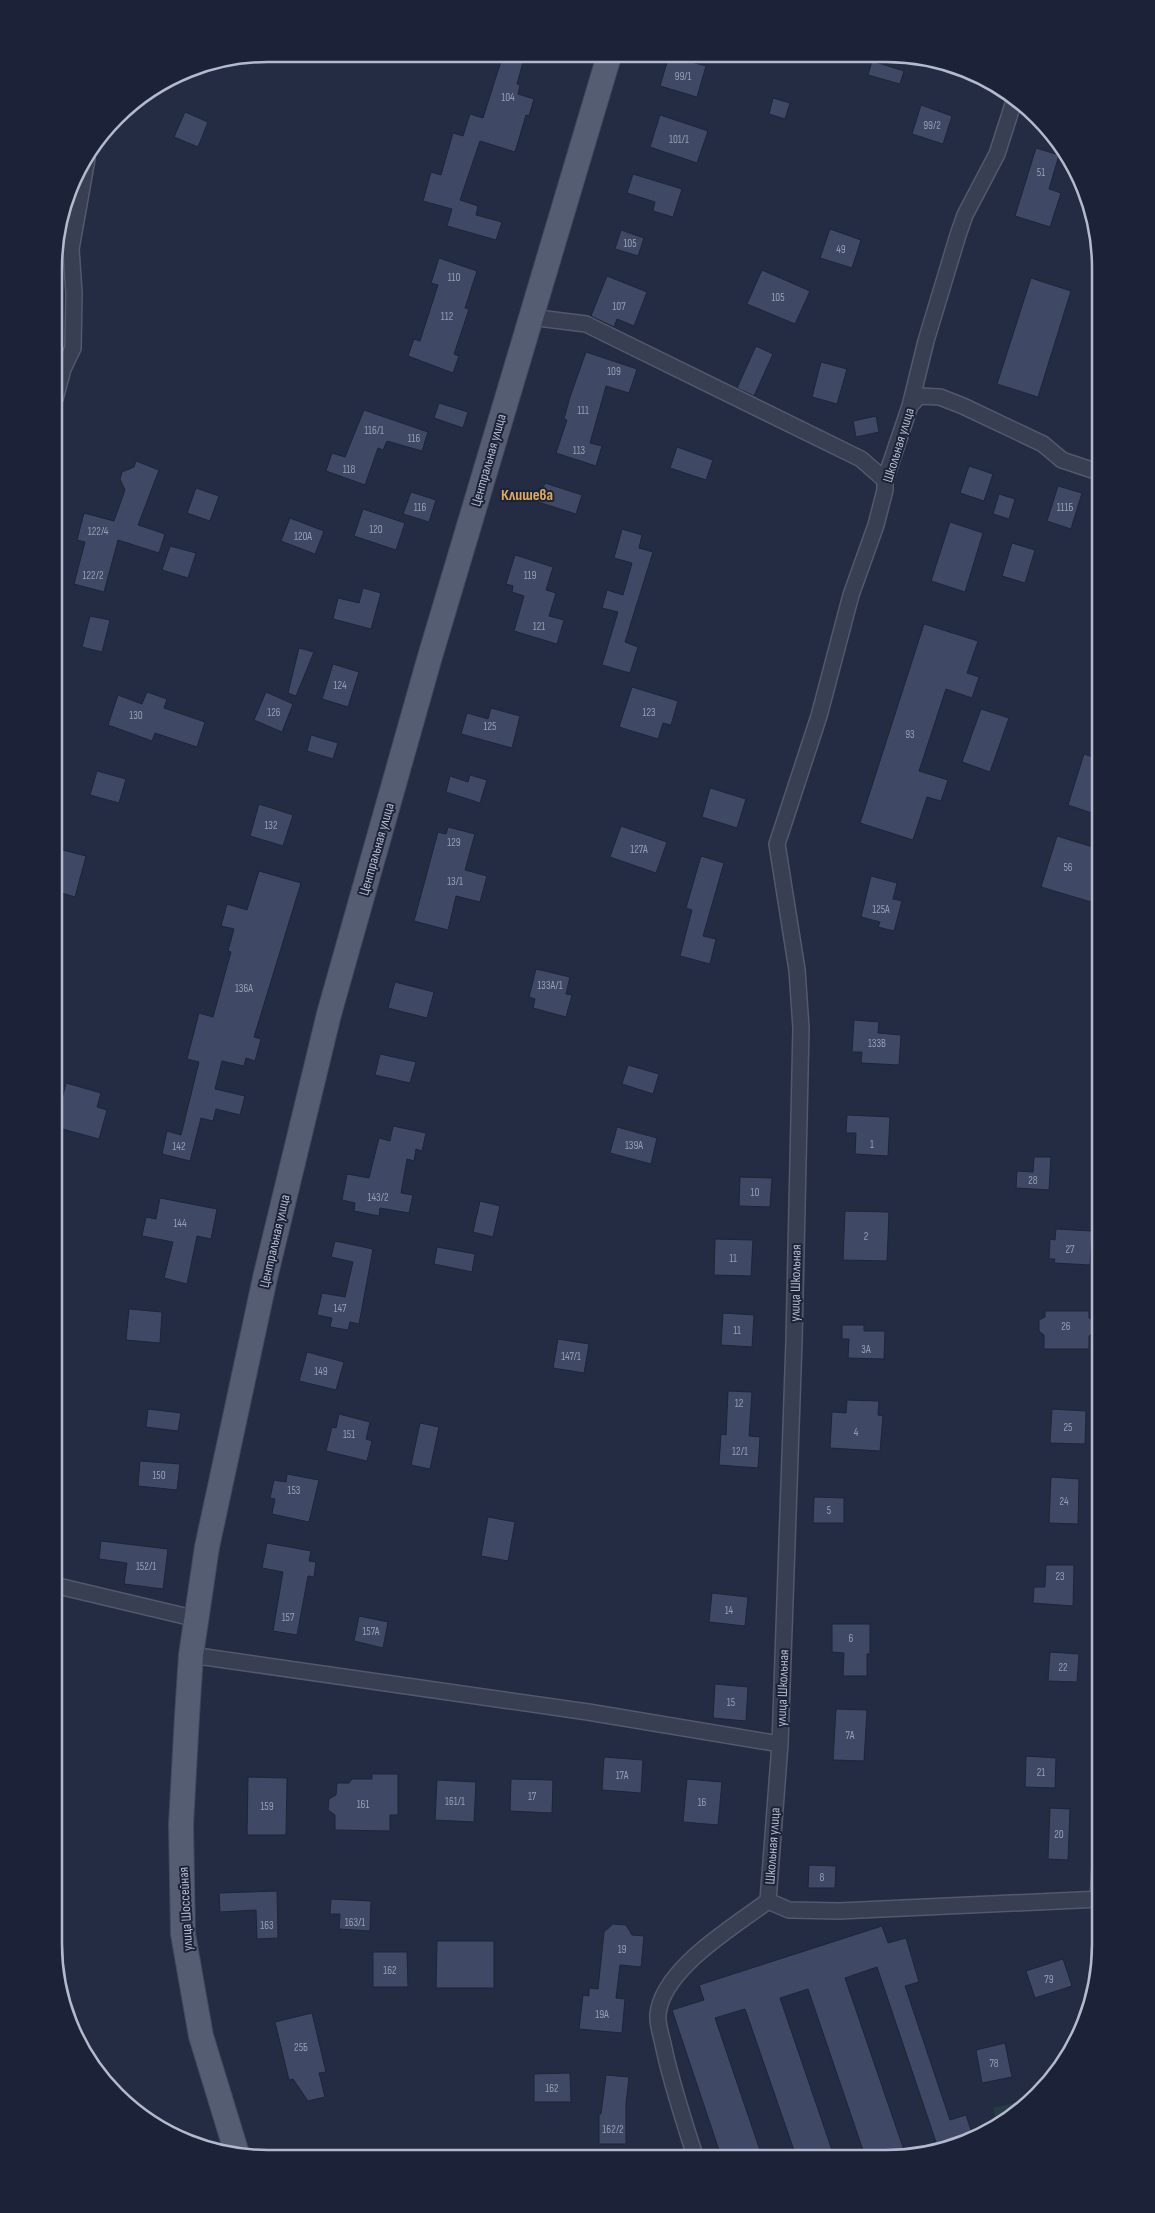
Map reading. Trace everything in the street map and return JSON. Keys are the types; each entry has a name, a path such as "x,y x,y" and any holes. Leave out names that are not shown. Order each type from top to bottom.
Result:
{"main road":[{"name":"Центральная улица","path":"191,1655 207,1547 263,1287 329,1014 429,660 607,62"},
{"name":"улица Шоссейная","path":"191,1655 182,1825 183,1934 201,2036 235,2148"}],"street":[{"name":"Школьная улица","path":"783,824 819,716 851,595 876,525 885,490 885,480 910,406 926,341 958,235 965,216 997,154 1013,106"},
{"path":"62,373 73,348 75,323 72,249 84,177"},
{"path":"530,317 586,324 861,459 885,480"},
{"path":"910,406 919,396 940,397 1043,444 1062,460 1092,470"},
{"name":"улица Школьная","path":"780,1744 794,1341 801,1028 794,951 785,884 777,844 783,824"},
{"path":"62,1587 197,1619"},
{"path":"191,1655 588,1712 780,1744"},
{"name":"Школьная улица","path":"780,1744 768,1901 782,1908 796,1910 902,1908 1092,1899"},
{"path":"693,2150 667,2063 658,2025 660,2004 668,1988 685,1966 768,1901"}],"shaded area":[{"path":"1019,2102 996,2119 993,2108"}],"building":[{"path":"501,62 523,62 517,84 520,85 518,94 534,99 529,116 526,115 515,152 480,141 460,200 478,206 476,215 502,222 496,240 447,226 452,209 423,201 431,172 441,175 453,133 463,136 470,114 483,118"},
{"path":"667,62 691,62 706,66 697,97 660,86"},
{"path":"872,62 904,71 900,84 868,75"},
{"path":"773,98 790,103 785,119 769,114"},
{"path":"921,105 952,116 943,144 912,134"},
{"path":"185,112 208,122 198,147 174,137"},
{"path":"660,115 708,131 697,163 650,147"},
{"path":"1036,148 1058,155 1049,189 1061,193 1050,227 1015,216"},
{"path":"633,174 682,189 673,217 653,211 655,202 627,193"},
{"path":"830,229 861,240 852,268 820,258"},
{"path":"621,230 644,238 638,256 615,249"},
{"path":"439,258 477,271 465,308 469,309 454,354 459,356 453,373 408,356 414,339 420,341 438,285 431,283"},
{"path":"762,270 810,291 795,324 747,304"},
{"path":"607,276 647,292 634,326 617,319 614,327 591,316"},
{"path":"1031,278 1071,291 1038,397 997,384"},
{"path":"756,346 773,354 754,396 737,388"},
{"path":"586,352 637,369 629,393 606,386 590,443 602,446 596,466 556,453 567,420 564,419 570,397"},
{"path":"821,362 847,369 837,404 812,397"},
{"path":"439,403 468,412 463,428 434,418"},
{"path":"364,410 428,432 422,451 387,441 383,450 378,448 365,485 326,471 332,453 345,457"},
{"path":"876,416 879,432 856,437 853,421"},
{"path":"677,447 713,460 706,480 670,468"},
{"path":"136,461 159,470 138,525 165,534 159,553 118,540 104,592 74,584 85,542 77,540 84,513 114,521 125,490 120,479 122,472 134,467"},
{"path":"969,466 993,474 984,501 960,493"},
{"path":"545,483 582,495 576,514 538,502"},
{"path":"1058,486 1082,493 1071,529 1047,521"},
{"path":"196,488 219,496 210,521 187,513"},
{"path":"411,492 436,500 429,522 403,514"},
{"path":"999,494 1015,499 1009,519 993,514"},
{"path":"363,509 405,523 396,550 354,536"},
{"path":"290,518 324,531 315,554 281,541"},
{"path":"950,522 983,533 965,592 931,581"},
{"path":"622,529 642,535 639,548 653,552 625,642 638,647 630,673 602,665 618,612 602,608 607,590 623,595 632,563 614,558"},
{"path":"1012,543 1035,550 1025,583 1002,576"},
{"path":"170,546 196,553 188,578 162,570"},
{"path":"515,555 553,567 546,590 556,593 549,616 564,620 557,644 514,631 524,596 512,592 513,586 506,584"},
{"path":"363,588 381,593 371,629 333,619 338,598 359,603"},
{"path":"90,616 110,620 102,652 82,647"},
{"path":"924,624 978,641 967,673 979,677 972,698 946,689 919,771 948,780 941,801 927,797 913,840 860,823"},
{"path":"299,648 314,652 296,696 288,693"},
{"path":"333,664 359,672 348,707 322,699"},
{"path":"632,687 678,701 671,725 663,723 658,739 619,727"},
{"path":"147,692 167,699 164,708 205,722 197,747 155,733 152,741 108,725 118,695 142,704"},
{"path":"266,692 293,704 282,732 254,720"},
{"path":"491,708 520,716 512,748 461,734 467,713 488,719"},
{"path":"981,709 1009,718 990,772 962,762"},
{"path":"311,735 338,743 333,759 307,751"},
{"path":"1084,754 1092,757 1092,813 1068,805"},
{"path":"97,771 126,779 119,803 90,795"},
{"path":"470,775 487,780 480,803 446,792 450,776 468,782"},
{"path":"710,788 746,799 737,828 702,817"},
{"path":"259,804 293,815 283,846 250,836"},
{"path":"621,826 667,842 656,873 610,857"},
{"path":"448,827 475,834 465,870 487,876 480,902 456,896 448,930 414,921 438,832 446,834"},
{"path":"1057,836 1092,847 1092,902 1041,887"},
{"path":"62,850 86,856 75,897 62,893"},
{"path":"701,856 724,863 703,936 716,939 710,964 680,956 692,910 686,908"},
{"path":"259,871 301,883 254,1037 261,1039 255,1061 246,1058 244,1066 222,1061 215,1089 245,1096 240,1115 216,1109 213,1121 201,1118 190,1161 162,1154 167,1131 181,1135 199,1062 187,1059 199,1013 213,1017 231,952 228,951 234,929 221,926 227,904 247,910"},
{"path":"871,876 897,883 893,899 902,901 894,931 878,927 880,922 861,917"},
{"path":"536,969 570,977 566,994 572,995 566,1017 533,1008 535,999 529,997"},
{"path":"395,982 434,992 427,1018 388,1008"},
{"path":"854,1020 879,1022 878,1033 901,1035 899,1065 861,1063 862,1052 852,1052"},
{"path":"380,1054 416,1062 410,1083 375,1075"},
{"path":"628,1065 659,1074 653,1094 622,1084"},
{"path":"66,1083 101,1093 97,1107 107,1110 99,1139 62,1129 62,1099"},
{"path":"847,1115 890,1117 888,1156 855,1154 856,1133 846,1133"},
{"path":"393,1126 426,1133 422,1151 416,1149 414,1161 407,1159 401,1193 413,1195 409,1213 380,1208 379,1216 354,1211 355,1203 342,1200 347,1174 369,1178 379,1138 390,1141"},
{"path":"617,1127 657,1138 651,1164 610,1153"},
{"path":"1034,1157 1051,1157 1049,1190 1016,1188 1017,1171 1033,1172"},
{"path":"740,1177 772,1178 770,1207 739,1206"},
{"path":"160,1198 217,1209 211,1239 197,1236 187,1284 164,1278 173,1242 142,1236 146,1217 156,1219"},
{"path":"480,1201 500,1206 493,1237 473,1232"},
{"path":"845,1211 889,1212 887,1261 843,1260"},
{"path":"1056,1229 1092,1231 1090,1265 1054,1263 1055,1259 1049,1259 1050,1239 1055,1240"},
{"path":"715,1239 753,1240 751,1276 714,1275"},
{"path":"335,1241 373,1249 359,1324 350,1322 348,1330 330,1327 332,1318 317,1315 322,1293 345,1297 353,1262 331,1257"},
{"path":"437,1247 475,1254 472,1272 434,1264"},
{"path":"129,1309 162,1312 160,1343 126,1340"},
{"path":"1045,1311 1089,1311 1089,1318 1092,1320 1092,1334 1089,1336 1089,1349 1044,1349 1044,1335 1039,1331 1039,1320 1045,1317"},
{"path":"723,1313 754,1315 752,1347 721,1345"},
{"path":"842,1325 864,1325 864,1331 885,1331 884,1359 848,1358 849,1339 842,1339"},
{"path":"558,1339 589,1344 584,1373 553,1368"},
{"path":"307,1352 344,1362 336,1390 299,1381"},
{"path":"728,1391 752,1392 749,1436 760,1437 758,1468 719,1465 721,1434 726,1435"},
{"path":"847,1400 879,1401 878,1415 883,1416 880,1451 830,1448 832,1412 846,1413"},
{"path":"148,1409 181,1413 178,1431 146,1427"},
{"path":"1052,1409 1086,1411 1085,1444 1050,1443"},
{"path":"339,1414 370,1422 366,1439 372,1441 367,1461 326,1451 332,1427 336,1428"},
{"path":"420,1423 439,1427 430,1469 411,1465"},
{"path":"140,1461 180,1464 177,1490 138,1486"},
{"path":"287,1474 319,1480 309,1522 272,1514 275,1499 270,1498 274,1480 286,1482"},
{"path":"1051,1477 1079,1479 1078,1524 1049,1523"},
{"path":"814,1497 844,1498 844,1523 813,1523"},
{"path":"488,1517 515,1522 508,1561 481,1556"},
{"path":"101,1541 168,1549 163,1589 124,1584 127,1563 99,1559"},
{"path":"267,1543 311,1551 309,1561 316,1562 314,1577 308,1576 297,1635 273,1631 283,1572 262,1568"},
{"path":"1046,1565 1074,1565 1073,1606 1033,1603 1034,1587 1045,1587"},
{"path":"712,1593 748,1597 745,1626 709,1622"},
{"path":"359,1616 388,1622 383,1648 354,1641"},
{"path":"832,1624 870,1624 870,1654 867,1654 867,1676 843,1676 844,1653 832,1652"},
{"path":"1050,1652 1079,1654 1077,1682 1048,1681"},
{"path":"715,1684 748,1687 746,1721 713,1718"},
{"path":"836,1709 867,1710 864,1761 833,1760"},
{"path":"1026,1756 1056,1758 1055,1788 1025,1787"},
{"path":"604,1757 643,1760 641,1793 602,1790"},
{"path":"372,1774 398,1774 398,1815 390,1815 390,1831 335,1830 335,1815 328,1810 329,1799 336,1795 337,1783 349,1783 352,1779 372,1779"},
{"path":"248,1777 287,1778 286,1835 247,1835"},
{"path":"511,1779 553,1780 552,1813 510,1811"},
{"path":"687,1779 722,1782 718,1825 683,1822"},
{"path":"437,1780 476,1782 474,1822 435,1820"},
{"path":"1050,1808 1070,1809 1068,1860 1048,1859"},
{"path":"809,1865 836,1866 835,1888 808,1888"},
{"path":"277,1891 278,1938 257,1939 256,1910 220,1912 219,1893"},
{"path":"331,1899 371,1901 370,1931 339,1929 340,1914 330,1914"},
{"path":"613,1924 626,1925 632,1935 644,1936 641,1967 620,1965 616,1998 625,1999 622,2033 579,2029 583,1995 589,1996 589,1988 598,1989 604,1932"},
{"path":"882,1926 888,1943 906,1938 919,1982 905,1986 950,2120 966,2115 972,2132 953,2140 937,2144 877,1967 845,1978 904,2150 863,2150 808,1989 780,1998 832,2150 794,2150 745,2009 715,2018 760,2150 719,2150 672,2010 704,2000 699,1985"},
{"path":"437,1941 494,1941 494,1988 436,1988"},
{"path":"373,1952 407,1952 408,1987 373,1987"},
{"path":"1063,1959 1072,1986 1035,1998 1026,1971"},
{"path":"312,2013 326,2072 319,2073 325,2097 308,2101 293,2079 289,2080 275,2022"},
{"path":"1005,2043 1012,2077 982,2083 976,2050"},
{"path":"570,2073 571,2102 534,2102 534,2074"},
{"path":"606,2075 629,2077 626,2104 626,2144 599,2144 599,2114 601,2114"}],"district":[{"name":"Клишева","path":"527,494"}]}
